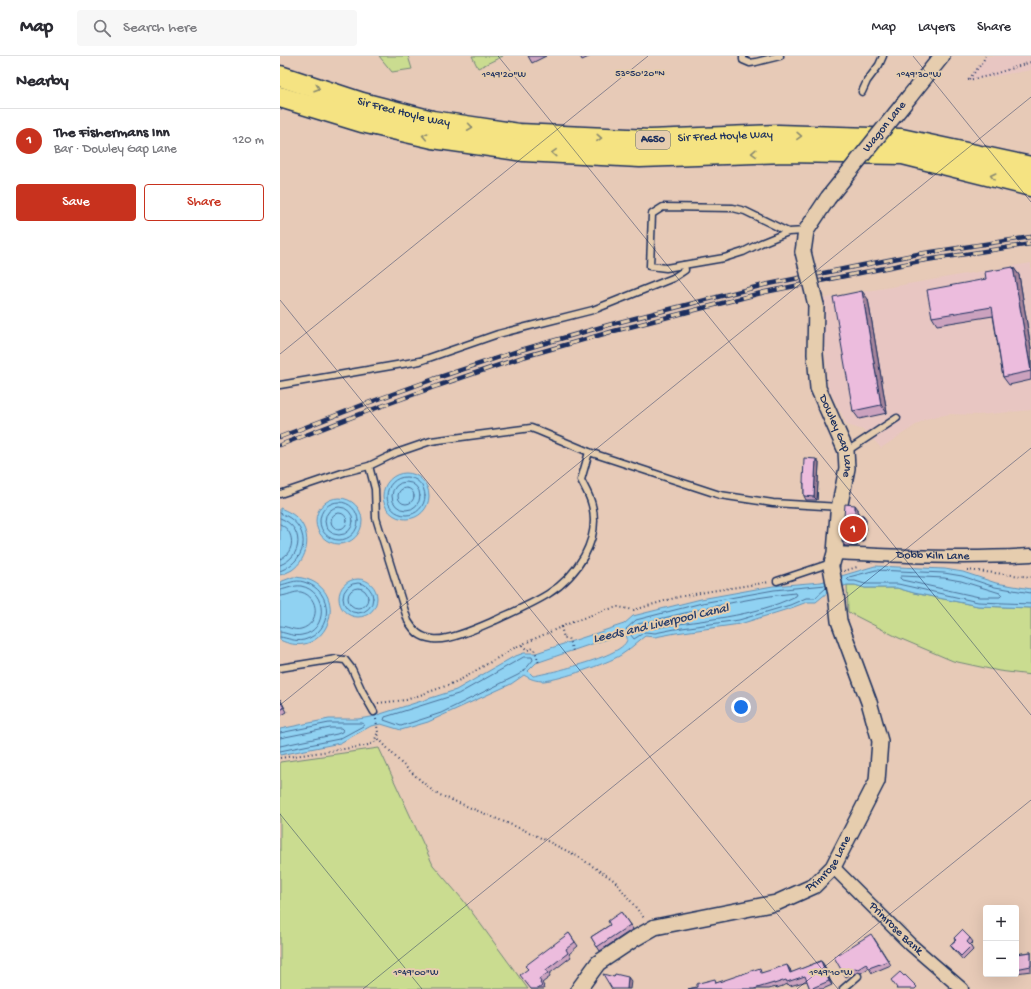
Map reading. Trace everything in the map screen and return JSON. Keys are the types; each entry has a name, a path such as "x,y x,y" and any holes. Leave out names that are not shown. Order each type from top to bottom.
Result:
{"highway":[{"name":"Sir Fred Hoyle Way","path":"280,76 362,103 432,121 519,134 650,140 778,136 901,139 1031,167"},
{"name":"Sir Fred Hoyle Way","path":"280,97 369,124 433,138 524,151 640,157 786,152 903,154 1031,186"}],"street":[{"name":"Wagon Lane","path":"806,231 828,198 942,56"},
{"name":"Dowley Gap Lane","path":"806,231 803,252 816,306 815,354 818,388 836,426 846,452 847,468 840,507 834,564"},
{"name":"Dobb Kiln Lane","path":"834,564 882,555 1007,556 1031,554"},
{"name":"Primrose Lane","path":"579,989 598,963 655,927 776,903 814,886 833,867 877,781 880,741 869,702 839,621 834,564"},
{"name":"Primrose Bank","path":"833,867 910,944 962,989"}],"lane":[{"path":"743,56 744,60 750,63 780,56"},
{"path":"862,92 867,81 879,65 883,56"},
{"path":"788,232 745,211 733,208 663,207 652,214 650,266 666,268 724,258 743,252 788,232 806,231"},
{"path":"280,385 420,361 498,334 594,310 673,278 684,270 684,265"},
{"path":"846,452 897,418"},
{"path":"280,494 345,472 369,466 396,453 431,441 531,428 589,452 720,495 773,503 840,507"},
{"path":"369,466 375,489 376,518 408,621 414,631 421,636 434,640 443,639 478,628 517,610 548,594 570,576 585,555 592,537 594,522 592,504 581,480 589,452"},
{"path":"777,581 834,564"},
{"path":"280,668 336,659 344,660 352,669 374,712"},
{"path":"843,989 858,976"}],"path":[{"path":"985,56 983,62 968,80 988,76 1031,62"},
{"path":"834,564 860,566"},
{"path":"966,570 1031,577"},
{"path":"374,712 376,703 406,700 443,687 460,680 522,645 561,627 602,611 618,607 634,610 678,597 777,581"},
{"path":"561,627 564,638 568,638 573,651"},
{"path":"522,645 527,650 534,648 539,663"},
{"path":"280,758 365,746 374,743 378,730 379,739 401,763 436,793 531,833 577,856 615,881 650,926 655,927"}],"shaded area":[{"path":"986,56 1031,56 1031,70 966,81"},
{"path":"1031,263 1031,410 979,415 950,414 925,419 881,448 866,431 847,425 828,387 821,299"}],"green space":[{"path":"379,56 408,56 412,69 392,72"},
{"path":"472,56 503,56 478,68"},
{"path":"847,585 855,585 865,588 897,588 978,606 1031,608 1031,675 999,671 953,661 899,638 848,612"},
{"path":"379,748 433,865 463,900 528,989 280,989 280,762"}],"water":[{"path":"406,473 419,477 425,483 429,496 425,509 419,515 406,519 393,515 387,509 383,496 387,483 393,477"},
{"path":"339,498 352,502 358,508 362,521 358,534 352,540 339,544 326,540 320,534 316,521 320,508 326,502"},
{"path":"280,508 293,514 299,520 306,533 307,540 305,553 302,560 292,570 280,575"},
{"name":"Leeds and Liverpool Canal","path":"875,566 945,569 963,572 996,583 1031,589 1031,608 978,606 897,588 865,588 855,585 847,585 828,592 816,602 807,602 740,624 655,637 645,636 614,659 595,667 552,680 533,680 524,675 511,684 428,722 401,730 381,724 371,726 340,743 280,755 280,729 329,719 358,719 371,717 456,690 513,657 524,653 536,653 624,624 633,616 701,599 773,586 821,582","holes":["624,633 627,640 621,647 608,654 573,667 533,676 528,671 536,663"]},
{"path":"293,577 312,581 324,591 330,604 329,619 323,632 313,641 298,645 280,640 280,582"},
{"path":"358,579 368,582 374,588 377,598 374,608 368,614 358,617 348,614 342,608 339,598 342,588 348,582"}],"building":[{"path":"1013,267 1031,371 1003,377 992,307 932,317 927,290 986,279 985,272"},
{"path":"862,291 881,405 853,411 833,297"},
{"path":"804,458 816,459 814,497 804,496"},
{"path":"845,504 855,505 855,515 863,515 861,538 854,537 854,542 842,542"},
{"path":"280,700 284,708 280,710"},
{"path":"621,912 630,925 597,947 591,937 610,925 608,921"},
{"path":"962,930 970,938 967,942 971,946 961,956 950,945 956,940 954,938"},
{"path":"569,933 575,942 566,949 568,953 546,970 548,973 539,979 542,986 538,989 531,989 520,975 528,969 525,966"},
{"path":"871,934 888,961 869,968 866,964 858,969 850,969 843,973 834,957"},
{"path":"1031,952 1031,966 1019,968 1019,954"},
{"path":"821,961 829,981 810,989 805,976 787,982 786,980 754,989 688,989 697,987 697,984 699,983 715,979 716,983 760,968 761,973 787,965 790,973"},
{"path":"900,972 917,987 915,989 896,989 897,988 891,980"},
{"path":"603,974 614,977 615,974 628,977 627,989 612,989"}],"railway":[{"path":"280,437 434,379 521,350 612,324 764,285 918,254 1031,237"},
{"path":"280,445 437,386 523,357 614,331 765,292 920,261 1031,244"}],"place":[{"name":"The Fishermans Inn","path":"853,529"}]}
